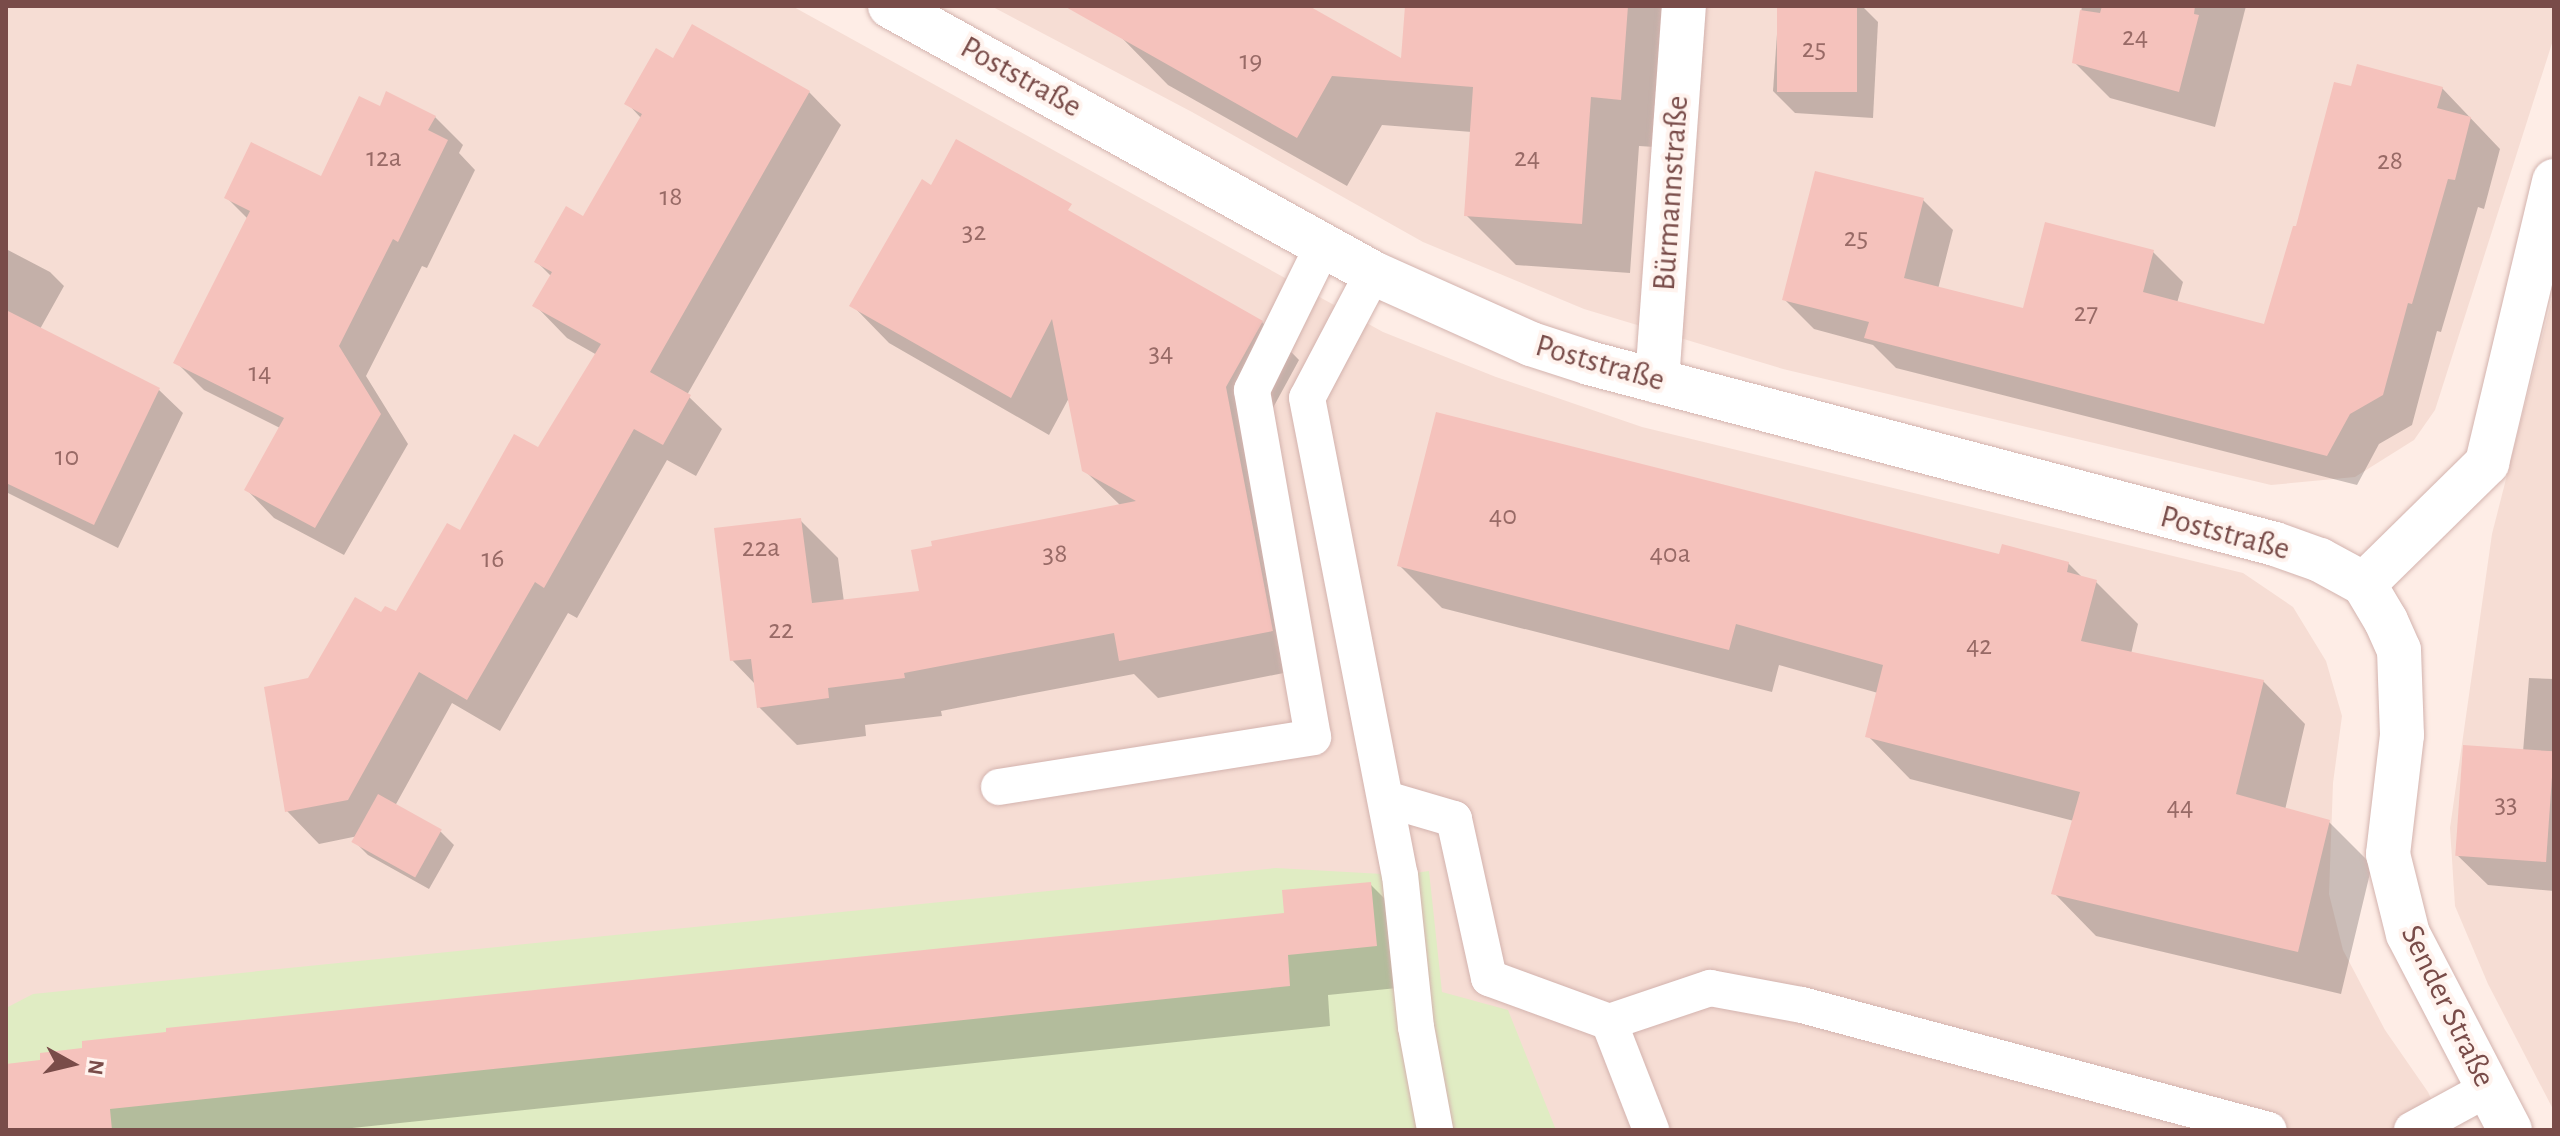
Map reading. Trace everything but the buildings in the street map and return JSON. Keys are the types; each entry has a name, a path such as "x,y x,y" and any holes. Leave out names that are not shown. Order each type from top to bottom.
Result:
{"street":[{"name":"Poststraße","path":"890,6 1373,273 1531,344 1657,381 2275,544 2320,560 2364,584"},
{"name":"Bürmannstraße","path":"1657,381 1684,6"},
{"path":"2364,584 2487,463 2554,181"},
{"name":"Sender Straße","path":"2364,584 2399,650 2402,735 2388,854 2408,934 2510,1130"}],"lane":[{"path":"999,787 1313,737 1252,390 1323,246"},
{"path":"1373,273 1307,398 1400,875 1416,1027 1435,1130"},
{"path":"1386,799 1454,819 1489,978 1609,1022 1710,988 1802,1005 2269,1130"},
{"path":"1609,1022 1651,1130"},
{"path":"2412,1130 2489,1088"}],"shaded area":[{"path":"6,6 792,6 1383,332 1496,377 1642,427 2243,573 2293,607 2326,661 2342,716 2333,783 2329,894 2343,950 2385,1030 2428,1092 2446,1130 6,1130"},
{"path":"991,6 2554,6 2554,37 2435,410 2414,440 2355,477 2271,485 1783,369 1584,309 1423,242 1192,112"},
{"path":"2554,291 2554,1111 2488,984 2455,906 2450,828 2492,534"}],"green space":[{"path":"1276,868 1400,875 1429,871 1442,992 1508,1010 1556,1130 6,1130 6,1008 33,994"}]}
